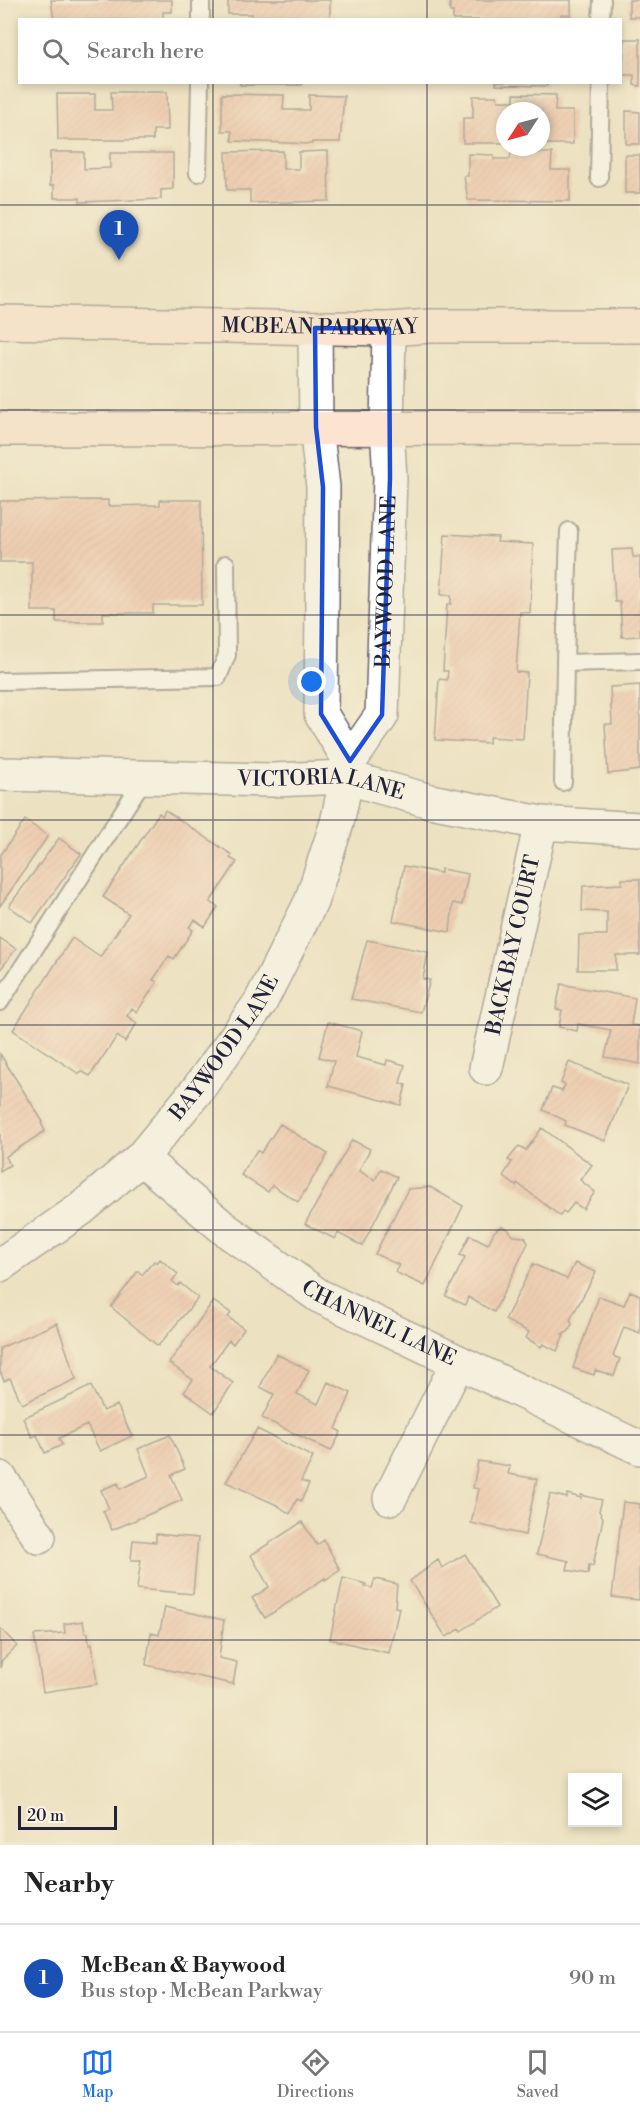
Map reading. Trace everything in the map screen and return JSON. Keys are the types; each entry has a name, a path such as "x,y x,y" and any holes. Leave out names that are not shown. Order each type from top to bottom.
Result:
{"main road":[{"name":"MCBEAN PARKWAY","path":"0,322 389,329 430,326 640,326"},
{"path":"0,429 640,428"}],"street":[{"path":"315,328 315,427 323,487 321,714 347,769"},
{"name":"BAYWOOD LANE","path":"0,1265 81,1209 141,1158 198,1089 260,1002 312,903 337,823 347,769 382,715 390,478 387,427 389,329"},
{"name":"VICTORIA LANE","path":"0,774 273,780 347,769 430,801 541,823 640,829"},
{"name":"BACK BAY COURT","path":"486,1068 541,823"},
{"name":"CHANNEL LANE","path":"141,1158 226,1230 319,1296 640,1448"},
{"path":"390,1498 458,1362"},
{"path":"0,1478 39,1537"}],"lane":[{"path":"201,0 201,18"},
{"path":"602,0 602,18"},
{"path":"198,173 200,84"},
{"path":"599,178 601,84"},
{"path":"563,782 568,531"},
{"path":"0,681 218,677 226,655 226,564"},
{"path":"565,663 640,661"},
{"path":"0,1002 145,777"}],"highlighted area":[{"path":"315,328 389,329 390,478 382,715 350,761 321,714 323,487 316,427"}],"building":[{"path":"51,0 172,0 172,12 163,12 163,18 54,18"},
{"path":"228,0 330,0 330,18 252,18 252,14 228,14"},
{"path":"450,0 571,0 571,15 561,15 561,18 453,18 453,12 450,12"},
{"path":"629,0 640,0 640,17 629,17"},
{"path":"624,39 640,39 640,86 634,85 634,75 623,75"},
{"path":"240,84 302,84 302,85"},
{"path":"547,84 547,86 496,85"},
{"path":"111,92 167,92 168,130 153,130 153,140 58,140 57,94 95,94 95,110 112,110"},
{"path":"222,94 284,95 283,110 309,110 309,95 344,96 340,142 312,142 312,144 232,141 232,131 222,131"},
{"path":"514,94 556,95 555,111 573,111 573,144 550,144 550,102 496,102 496,143 463,143 463,118 473,118 473,96 497,96 498,101 514,101"},
{"path":"626,111 640,112 640,144 626,144"},
{"path":"283,151 283,169 299,169 299,152 328,151 329,201 250,203 250,190 227,190 226,152"},
{"path":"50,152 84,152 84,169 110,168 110,153 173,153 173,189 161,190 161,199 80,202 80,198 54,198 54,185 50,186"},
{"path":"552,153 551,170 570,170 570,201 468,200 464,176 468,176 468,154 494,155 494,159 510,159 510,156 550,156"},
{"path":"625,155 640,155 640,193 625,193"},
{"path":"108,500 108,506 160,505 160,500 201,500 202,605 153,605 153,613 103,613 103,622 56,622 56,611 32,611 32,562 0,562 0,501"},
{"path":"445,534 498,537 497,542 533,544 530,613 520,612 516,672 527,673 523,739 489,737 489,743 435,740 439,679 447,680 448,671 443,671 447,604 451,604 451,595 441,595"},
{"path":"632,549 633,557 640,557 640,636 622,637 620,602 615,602 612,550"},
{"path":"640,685 640,770 608,774 605,724 612,724 610,687"},
{"path":"165,810 232,855 230,858 237,862 210,902 218,907 205,927 195,920 189,927 193,930 174,959 169,956 153,980 157,982 137,1012 132,1008 127,1016 137,1023 125,1042 117,1036 90,1076 81,1071 79,1074 13,1030 72,938 100,957 129,914 103,897 159,813 162,816"},
{"path":"25,820 48,836 0,906 0,856"},
{"path":"59,838 81,854 32,923 9,906"},
{"path":"404,866 441,873 441,869 468,874 462,905 453,903 450,932 393,921"},
{"path":"622,879 640,879 640,955 616,955 616,970 578,970 579,935 607,935 607,912 582,911 583,886 622,884"},
{"path":"0,938 16,949 0,970"},
{"path":"367,940 428,952 423,979 430,980 421,1012 351,999"},
{"path":"561,984 635,998 631,1025 640,1026 640,1064 605,1057 611,1030 578,1024 577,1031 559,1027 562,1010 556,1009"},
{"path":"328,1022 362,1031 356,1057 386,1065 387,1060 405,1065 400,1083 406,1085 401,1105 328,1086 334,1061 319,1057"},
{"path":"0,1054 43,1122 41,1123 45,1131 5,1157 10,1165 0,1171"},
{"path":"569,1062 628,1085 605,1141 565,1125 566,1121 543,1110 552,1088 562,1091 565,1085 561,1083"},
{"path":"280,1124 328,1154 298,1202 272,1185 268,1192 241,1175 257,1150 261,1153"},
{"path":"542,1128 592,1165 580,1180 595,1192 583,1209 574,1203 566,1213 563,1211 560,1216 517,1183 516,1186 503,1176 512,1162 508,1160 519,1146 526,1150"},
{"path":"352,1140 370,1149 359,1171 375,1180 381,1169 397,1177 362,1246 338,1233 335,1239 305,1224"},
{"path":"430,1187 463,1206 425,1286 395,1272 399,1265 375,1254 408,1189"},
{"path":"501,1226 509,1230 513,1236 525,1237 528,1243 494,1312 468,1297 465,1305 446,1296 465,1257 460,1255 470,1235 488,1244 494,1232"},
{"path":"160,1259 178,1274 172,1281 178,1286 180,1283 198,1298 158,1346 111,1307 138,1271 142,1275 154,1261 157,1263"},
{"path":"575,1263 596,1272 570,1320 572,1324 568,1332 562,1334 564,1335 557,1351 543,1344 541,1347 526,1338 529,1332 505,1320 533,1264 567,1279"},
{"path":"630,1291 640,1295 640,1333 624,1327 613,1356 620,1359 614,1376 595,1370 594,1375 573,1368 599,1296 624,1305"},
{"path":"213,1301 231,1313 228,1317 244,1329 233,1344 229,1340 210,1366 233,1383 213,1413 184,1392 193,1380 169,1363"},
{"path":"57,1323 76,1379 22,1404 10,1378 4,1381 0,1371 0,1348"},
{"path":"276,1354 309,1370 297,1394 318,1404 328,1382 351,1393 336,1429 341,1432 331,1451 262,1418 274,1394 260,1387"},
{"path":"91,1386 103,1411 117,1405 132,1436 100,1451 87,1425 59,1438 62,1445 45,1453 37,1435 32,1437 23,1418"},
{"path":"257,1429 313,1457 301,1481 309,1484 301,1501 297,1499 290,1514 277,1505 226,1482"},
{"path":"170,1435 185,1469 171,1475 182,1500 112,1530 103,1511 109,1509 101,1490 118,1483 120,1489 149,1476 138,1449"},
{"path":"478,1461 510,1466 508,1474 537,1479 525,1535 471,1523 479,1489 473,1488"},
{"path":"550,1494 567,1498 567,1494 581,1498 581,1495 602,1500 599,1511 603,1518 593,1566 589,1565 588,1574 567,1570 569,1561 537,1554"},
{"path":"623,1502 640,1504 639,1600 612,1597"},
{"path":"302,1522 317,1545 324,1540 340,1570 265,1618 252,1598 269,1587 251,1555"},
{"path":"156,1534 198,1538 193,1594 137,1589 141,1560 131,1560 133,1540 156,1542"},
{"path":"465,1554 497,1607 461,1631 460,1629 446,1637 410,1581 438,1560 442,1568"},
{"path":"343,1578 366,1584 365,1587 372,1588 375,1579 397,1584 395,1607 399,1608 389,1653 330,1639"},
{"path":"165,1607 224,1620 219,1658 237,1662 233,1684 146,1665 151,1633 159,1635"},
{"path":"83,1621 85,1633 88,1633 89,1645 92,1644 97,1684 43,1692 34,1635 65,1633 64,1624"},
{"path":"0,1628 17,1646 2,1660 0,1668"}],"place":[{"name":"McBean & Baywood","path":"119,260"}]}
